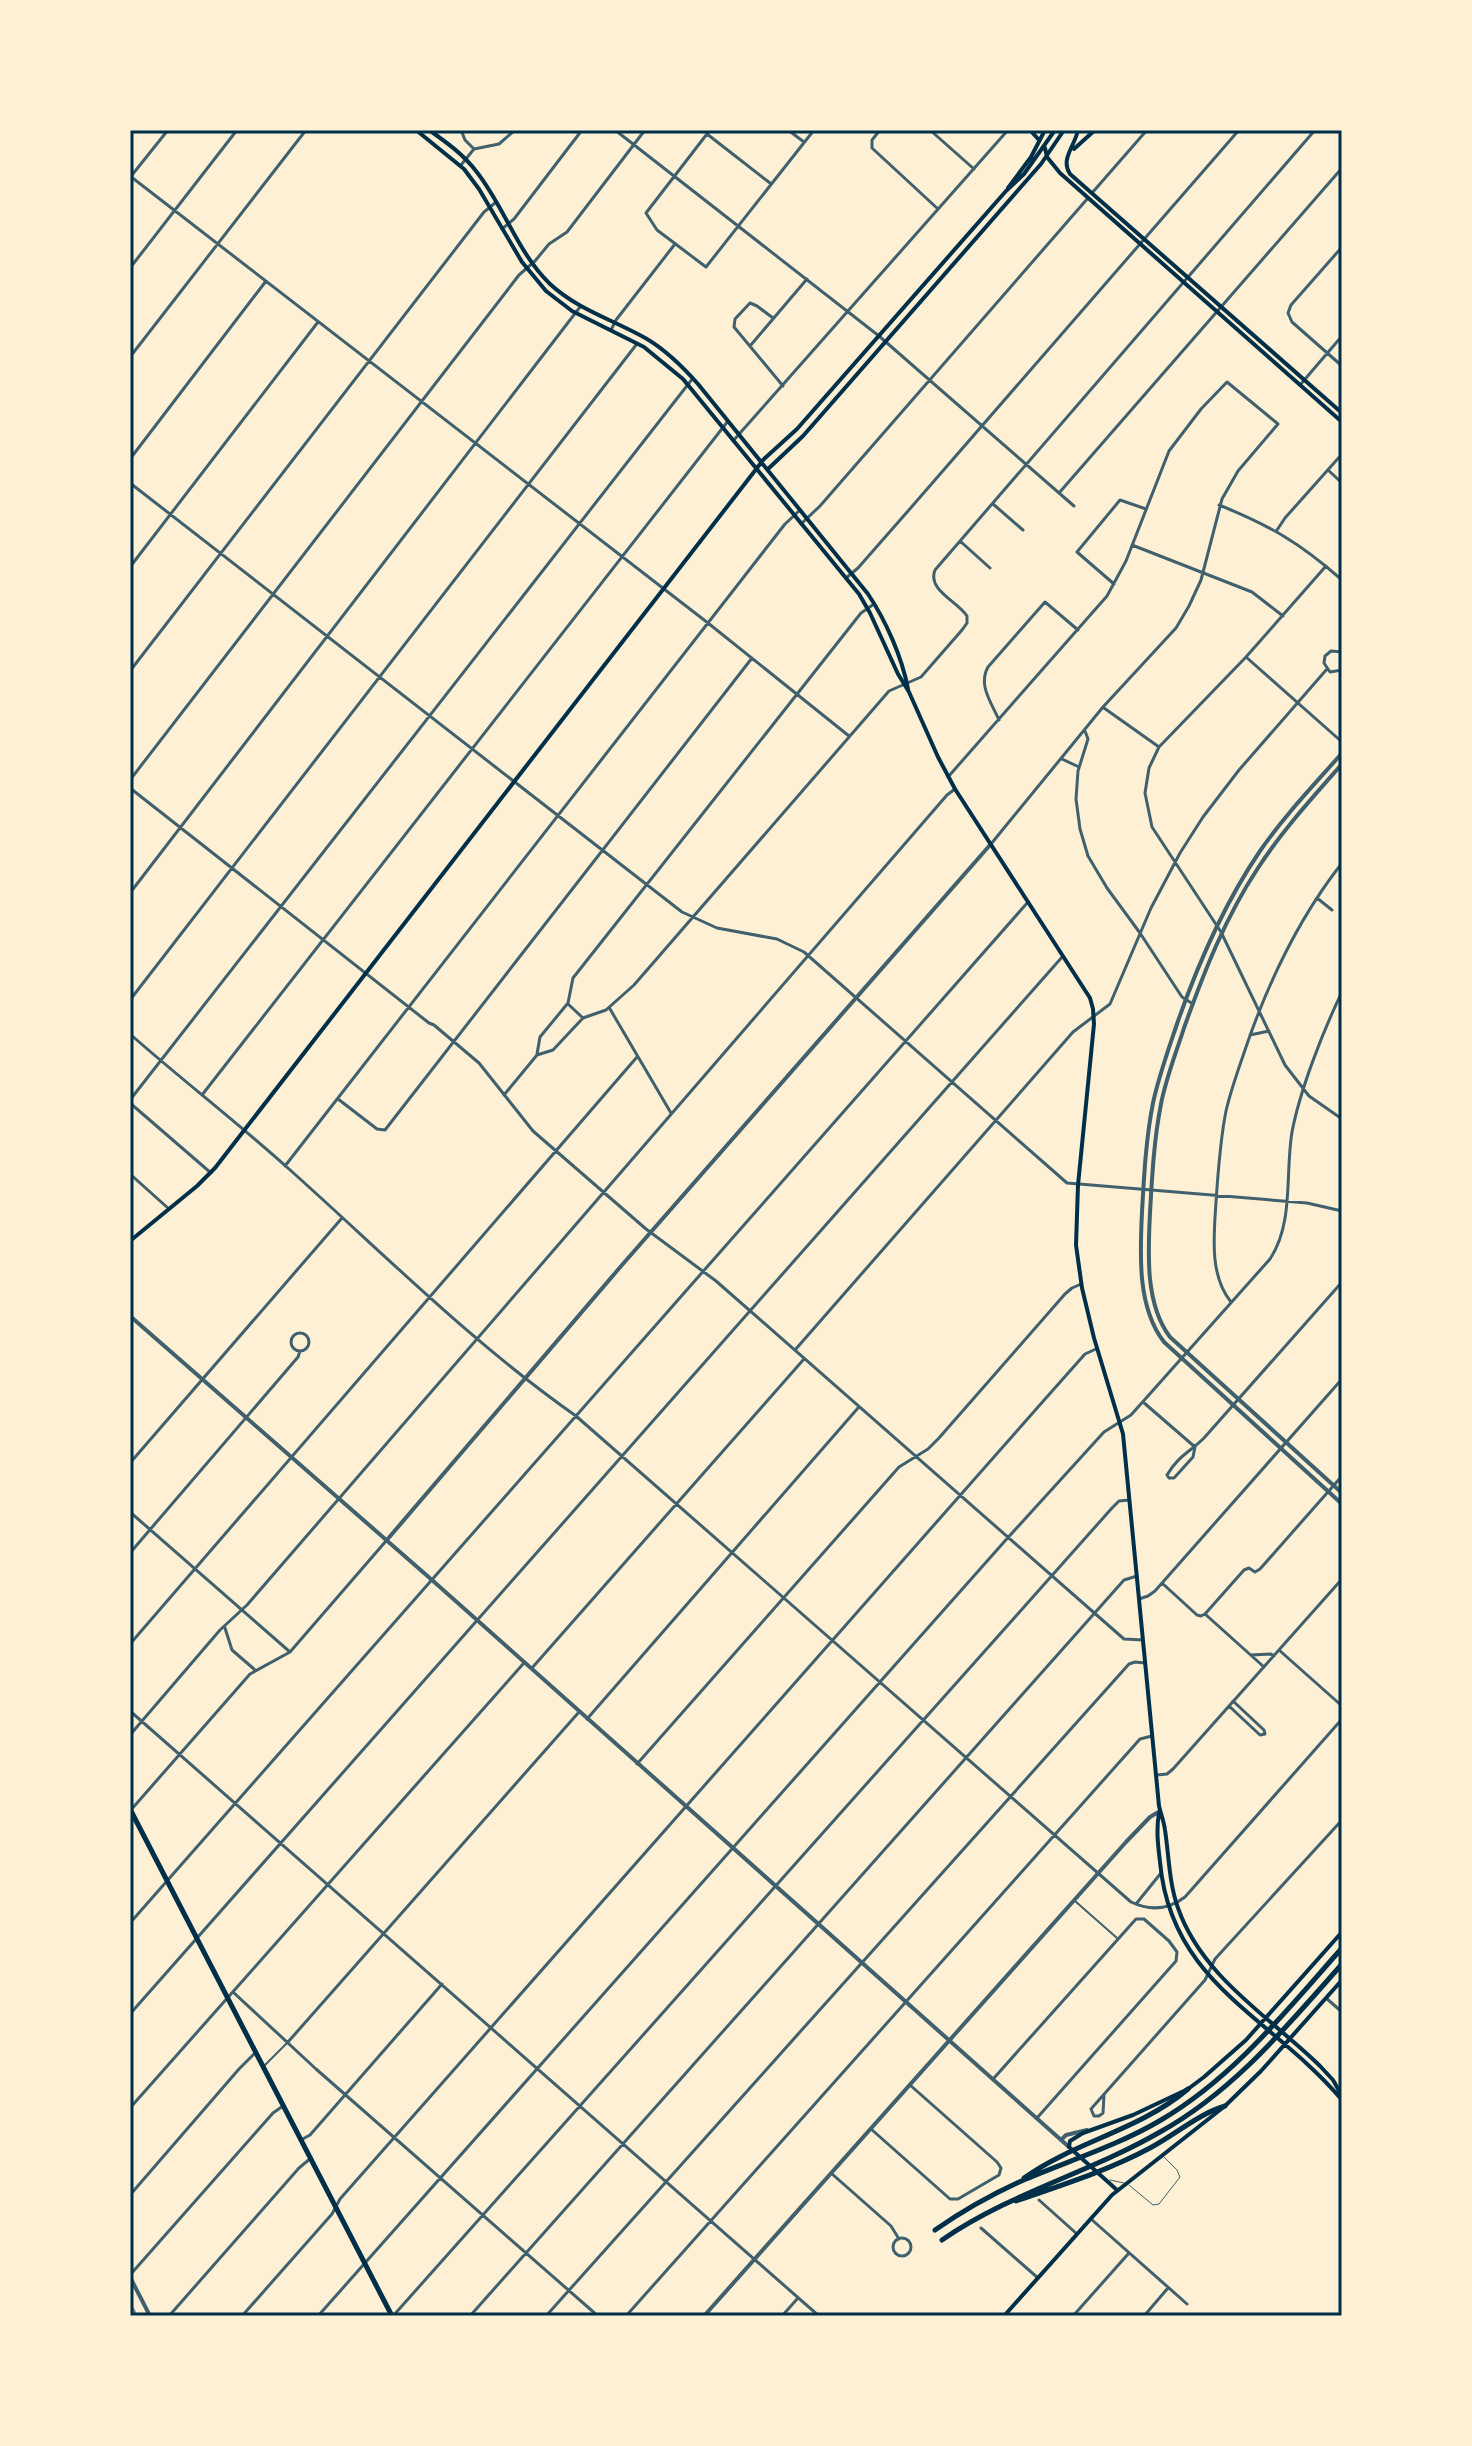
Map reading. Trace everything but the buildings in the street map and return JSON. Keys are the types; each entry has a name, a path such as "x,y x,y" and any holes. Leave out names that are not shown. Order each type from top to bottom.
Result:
{"main road":[{"path":"416,130 461,165 526,268 554,298 576,313 638,343 668,364 846,578 868,607 948,777 1090,998 1094,1017 1078,1185 1076,1240 1081,1284 1120,1422 1160,1811 1176,1904 1192,1939 1211,1966 1328,2074 1342,2098"},
{"path":"429,130 466,159 480,176 532,264 555,289 580,307 641,336 670,355 693,378 874,604 905,672 906,684"},
{"path":"1030,130 1039,140"},
{"path":"1038,130 1039,140"},
{"path":"130,1241 211,1173 762,462 797,429 1006,191 1031,157 1045,130"},
{"path":"1006,191 1015,184 1055,130"},
{"path":"757,472 767,469 803,436 1047,157 1064,130"},
{"path":"1072,151 1078,130"},
{"path":"1090,195 1067,169 1066,159 1095,130"},
{"path":"1045,146 1047,157 1056,169 1090,195 1184,282 1305,379 1342,413"},
{"path":"1143,242 1188,277 1219,309"},
{"path":"1237,324 1342,422"},
{"path":"130,1810 392,2316"},
{"path":"1160,1811 1157,1827 1161,1873 1168,1907 1184,1944 1207,1975 1315,2070 1342,2098"},
{"path":"1016,2184 1043,2165 1153,2114 1188,2089 1263,2024 1342,1932"},
{"path":"935,2230 1016,2184 1131,2136 1197,2097 1249,2052 1342,1948"},
{"path":"942,2240 992,2208 1129,2149 1196,2109 1222,2091 1259,2056 1342,1964"},
{"path":"1004,2316 1117,2190 1225,2106 1342,1980"},
{"path":"1117,2190 1069,2147 1069,2141 1188,2089"},
{"path":"992,2208 1108,2168 1163,2141 1211,2110 1225,2106"}],"street":[{"path":"168,130 130,177 708,623 849,736"},
{"path":"130,268 237,130"},
{"path":"130,357 306,130"},
{"path":"461,130 474,149"},
{"path":"461,165 474,149 499,144 515,130"},
{"path":"502,229 509,225 582,130"},
{"path":"615,130 886,341 1074,506"},
{"path":"130,780 526,268 549,244 567,232 645,130"},
{"path":"788,130 804,142"},
{"path":"772,184 708,132 646,213 657,230 706,267 739,226 772,184 804,142 814,130"},
{"path":"880,130 872,140 872,148 938,209"},
{"path":"930,130 974,169"},
{"path":"733,441 1008,130"},
{"path":"801,524 1147,130"},
{"path":"846,578 1239,130"},
{"path":"537,1055 553,1050 583,1018 609,1008 634,985 889,691 925,674 967,623 964,611 937,588 933,579 935,570 1315,130"},
{"path":"1059,493 1342,168"},
{"path":"130,671 495,203"},
{"path":"611,330 675,244"},
{"path":"1342,247 1289,310 1292,322 1342,366"},
{"path":"749,346 807,279"},
{"path":"130,459 266,281"},
{"path":"773,318 757,306 746,304 734,327 783,386"},
{"path":"130,893 580,307"},
{"path":"130,567 318,322"},
{"path":"130,1000 641,336"},
{"path":"1300,385 1342,336"},
{"path":"211,1173 130,1102 693,378"},
{"path":"130,1810 255,1670 290,1652 990,845 1103,707 1176,628 1203,572 1219,505 1238,471 1278,424 1227,382 1201,409 1164,459 1114,585 948,777"},
{"path":"202,1095 728,421"},
{"path":"1277,530 1342,454"},
{"path":"1328,470 1342,483"},
{"path":"130,483 692,918 726,931 780,940 807,955 1065,1181 1078,1185 1286,1201 1342,1211"},
{"path":"1114,585 1077,552 1120,500 1146,509"},
{"path":"993,504 1023,530"},
{"path":"1219,505 1277,530 1311,553 1342,580"},
{"path":"285,1166 785,524 800,510"},
{"path":"960,541 990,568"},
{"path":"1132,545 1252,592 1283,616"},
{"path":"1326,566 1246,657 1159,747 1146,779 1145,803 1152,827 1221,932 1285,1065 1304,1091 1342,1119"},
{"path":"999,720 985,688 984,676 988,667 1045,602 1078,630"},
{"path":"504,1095 537,1055 540,1037 568,1003 573,978 797,693 868,607 874,604"},
{"path":"1342,652 1335,650 1328,653 1324,663 1334,673 1342,670"},
{"path":"1246,657 1342,742"},
{"path":"338,1099 381,1131 385,1130 752,658"},
{"path":"795,1350 1073,1032 1110,1004 1140,933 1175,863 1203,817 1327,669"},
{"path":"1103,707 1159,747"},
{"path":"1085,731 1088,739 1079,767 1076,799 1086,850 1107,888 1186,1000 1193,1004"},
{"path":"1342,753 1271,835 1240,882 1217,925 1186,1000 1155,1096 1144,1190 1142,1256 1148,1310 1160,1338 1342,1504"},
{"path":"1062,759 1079,767"},
{"path":"1342,764 1277,840 1246,887 1221,932 1193,1004 1162,1099 1152,1190 1150,1258 1156,1309 1166,1333 1342,1493"},
{"path":"130,788 434,1025 479,1063 533,1131 602,1192 651,1233 704,1271 1125,1640 1143,1640"},
{"path":"130,1735 220,1630 243,1609 807,955 955,789"},
{"path":"1271,835 1277,840"},
{"path":"1231,1302 1216,1269 1215,1232 1227,1108 1259,1008 1279,961 1342,863"},
{"path":"1317,898 1332,910"},
{"path":"130,1923 1028,902"},
{"path":"130,2014 1063,956"},
{"path":"318,2316 1008,1538 1104,1432 1129,1417 1143,1402 1277,1248 1283,1230 1292,1132 1327,1026 1342,992"},
{"path":"568,1003 583,1018"},
{"path":"609,1008 671,1113"},
{"path":"1250,1035 1269,1031"},
{"path":"130,1034 245,1130 428,1297 524,1379 576,1416 1097,1875 1135,1904 1151,1908 1168,1907 1187,1895 1342,1719"},
{"path":"130,1644 637,1057"},
{"path":"130,1174 169,1209"},
{"path":"130,1463 342,1218"},
{"path":"1195,1447 1192,1458 1174,1478 1169,1478 1169,1470 1195,1447 1342,1282"},
{"path":"637,1764 785,1600 899,1467 939,1438 1065,1294 1081,1284"},
{"path":"130,1316 432,1580 1069,2147"},
{"path":"130,1553 300,1351 305,1349 308,1341 301,1333 293,1336 291,1342 292,1347 300,1351"},
{"path":"242,2316 394,2137 1086,1353 1097,1349"},
{"path":"531,1669 804,1359"},
{"path":"1139,1599 1150,1595 1162,1583 1342,1379"},
{"path":"1143,1402 1195,1447"},
{"path":"587,1719 859,1407"},
{"path":"1162,1583 1197,1615 1205,1614 1244,1570 1249,1568 1256,1572 1261,1568 1342,1476"},
{"path":"392,2316 1115,1504 1129,1500"},
{"path":"130,1512 290,1652"},
{"path":"470,2316 1124,1580 1137,1576"},
{"path":"1156,1775 1167,1774 1173,1769 1342,1579"},
{"path":"1205,1614 1264,1667"},
{"path":"225,1628 232,1650 255,1670"},
{"path":"1279,1650 1342,1706"},
{"path":"1251,1655 1274,1656"},
{"path":"546,2316 1129,1664 1145,1663"},
{"path":"130,2108 523,1664"},
{"path":"1229,1706 1260,1735 1265,1734 1233,1701"},
{"path":"130,1711 819,2316"},
{"path":"263,2066 288,2042 579,1712"},
{"path":"626,2316 1140,1739 1152,1736"},
{"path":"704,2316 1148,1818 1160,1811"},
{"path":"1104,2095 1102,2114 1094,2116 1091,2109 1207,1975 1211,1966 1342,1820"},
{"path":"1135,1904 1161,1873"},
{"path":"1075,1901 1118,1939"},
{"path":"993,2079 1139,1918 1169,1941 1178,1955 1176,1961 1037,2118"},
{"path":"301,2140 310,2135 442,1984"},
{"path":"233,1992 598,2316"},
{"path":"1326,1998 1342,2012"},
{"path":"130,2195 239,2069 257,2053"},
{"path":"871,2129 952,2199 958,2199 999,2174 1001,2168 997,2162 910,2085"},
{"path":"150,2316 130,2276 273,2113 284,2106"},
{"path":"1061,2140 1068,2134 1102,2127"},
{"path":"169,2316 311,2158"},
{"path":"831,2173 891,2226 899,2239"},
{"path":"1039,2200 1077,2234"},
{"path":"1091,2219 1187,2304"},
{"path":"981,2228 1038,2278"},
{"path":"899,2239 907,2240 910,2245 909,2253 904,2256 897,2255 893,2250 894,2242 899,2239"},
{"path":"1073,2316 1129,2253"},
{"path":"1144,2316 1168,2288"},
{"path":"782,2316 798,2298"}],"lane":[{"path":"1103,2178 1126,2183 1153,2205 1159,2204 1180,2177 1162,2156"}],"railway":[{"path":"130,2303 137,2316"}]}
